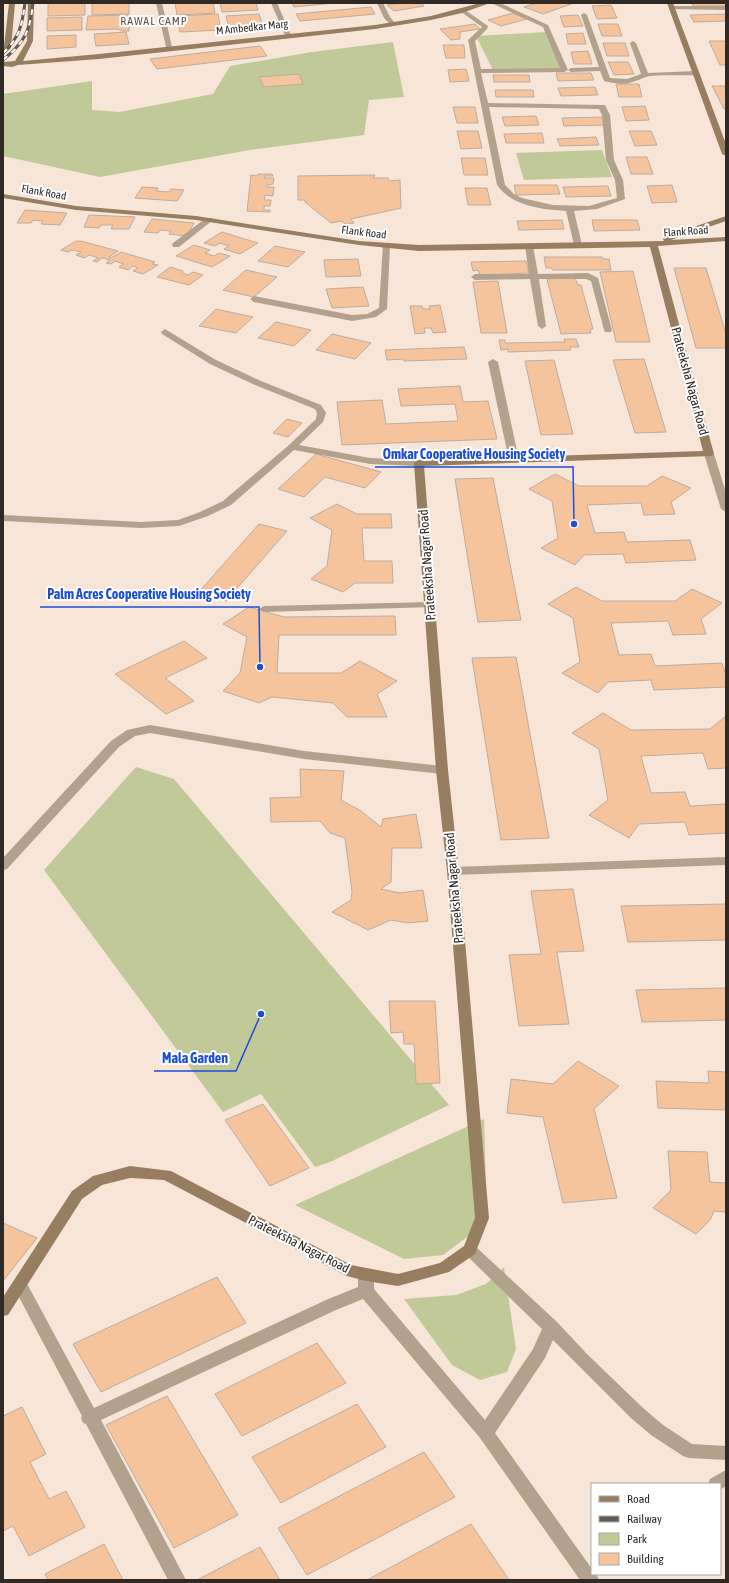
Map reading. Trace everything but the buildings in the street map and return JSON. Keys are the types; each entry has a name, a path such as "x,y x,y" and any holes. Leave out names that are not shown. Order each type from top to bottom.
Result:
{"street":[{"path":"3,53 8,48 12,3"},
{"path":"3,68 18,63 30,41 30,3"},
{"path":"159,3 169,47"},
{"path":"274,3 288,35"},
{"path":"380,3 387,18 393,24"},
{"name":"M Ambedkar Marg","path":"18,63 393,24 438,17 487,3"},
{"path":"477,71 564,70 546,26 494,3"},
{"path":"726,8 671,6 726,154"},
{"path":"462,11 486,28 471,40 477,71 501,185 505,191 512,197 526,201 570,209 596,207 621,199 619,180 610,160 606,115 602,106 484,104"},
{"path":"584,15 607,79 628,82 639,80 646,75 696,73"},
{"path":"634,43 646,75"},
{"path":"3,64 18,63"},
{"path":"571,70 603,69"},
{"name":"Flank Road","path":"3,196 76,208 209,220 359,243 419,248 653,244 726,239"},
{"path":"570,209 578,245"},
{"path":"653,244 726,218"},
{"path":"176,245 209,220"},
{"path":"707,225 726,234"},
{"name":"Prateeksha Nagar Road","path":"3,1310 77,1194 98,1180 130,1172 166,1175 347,1270 366,1283 398,1280 444,1268 470,1250 482,1218 453,871 442,770 419,463 709,454 653,244"},
{"path":"254,299 352,318 366,318 376,315 383,309 386,246"},
{"path":"529,246 532,276 542,326"},
{"path":"475,277 588,276 595,280 608,330"},
{"path":"3,518 141,525 179,523 204,514 226,503 292,447 320,420 322,411 318,407 258,383 213,362 165,332"},
{"path":"493,362 514,460"},
{"path":"292,447 370,461 419,463"},
{"path":"709,454 726,509"},
{"path":"264,609 430,605"},
{"path":"3,866 115,744 131,733 150,729 304,755 442,770"},
{"path":"453,871 726,860"},
{"path":"470,1250 551,1327 581,1359 637,1413 658,1430 690,1451 726,1453"},
{"path":"90,1418 331,1305 366,1283 486,1433 589,1578"},
{"path":"20,1284 176,1580"},
{"path":"486,1433 539,1353 551,1327"},
{"path":"717,1483 726,1477"}],"green space":[{"path":"546,32 566,68 494,72 476,36"},
{"path":"393,42 404,97 369,100 364,135 250,150 100,177 3,156 3,94 92,81 92,110 119,112 213,94 230,66 312,52"},
{"path":"602,150 612,177 524,180 516,153"},
{"path":"136,767 174,779 449,1105 330,1162 315,1167 261,1094 223,1112 44,870"},
{"path":"484,1119 487,1222 443,1255 404,1259 295,1205"},
{"path":"504,1267 516,1349 507,1372 480,1380 452,1365 404,1299 456,1295 486,1284"}],"railway":[{"path":"3,53 17,36 23,18 25,3"},
{"path":"3,60 17,47 25,35 28,29 33,3"}],"place":[{"name":"Omkar Cooperative Housing Society","path":"574,524"},
{"name":"Palm Acres Cooperative Housing Society","path":"260,667"},
{"name":"Mala Garden","path":"261,1014"}],"district":[{"name":"RAWAL CAMP","path":"154,21"}]}
